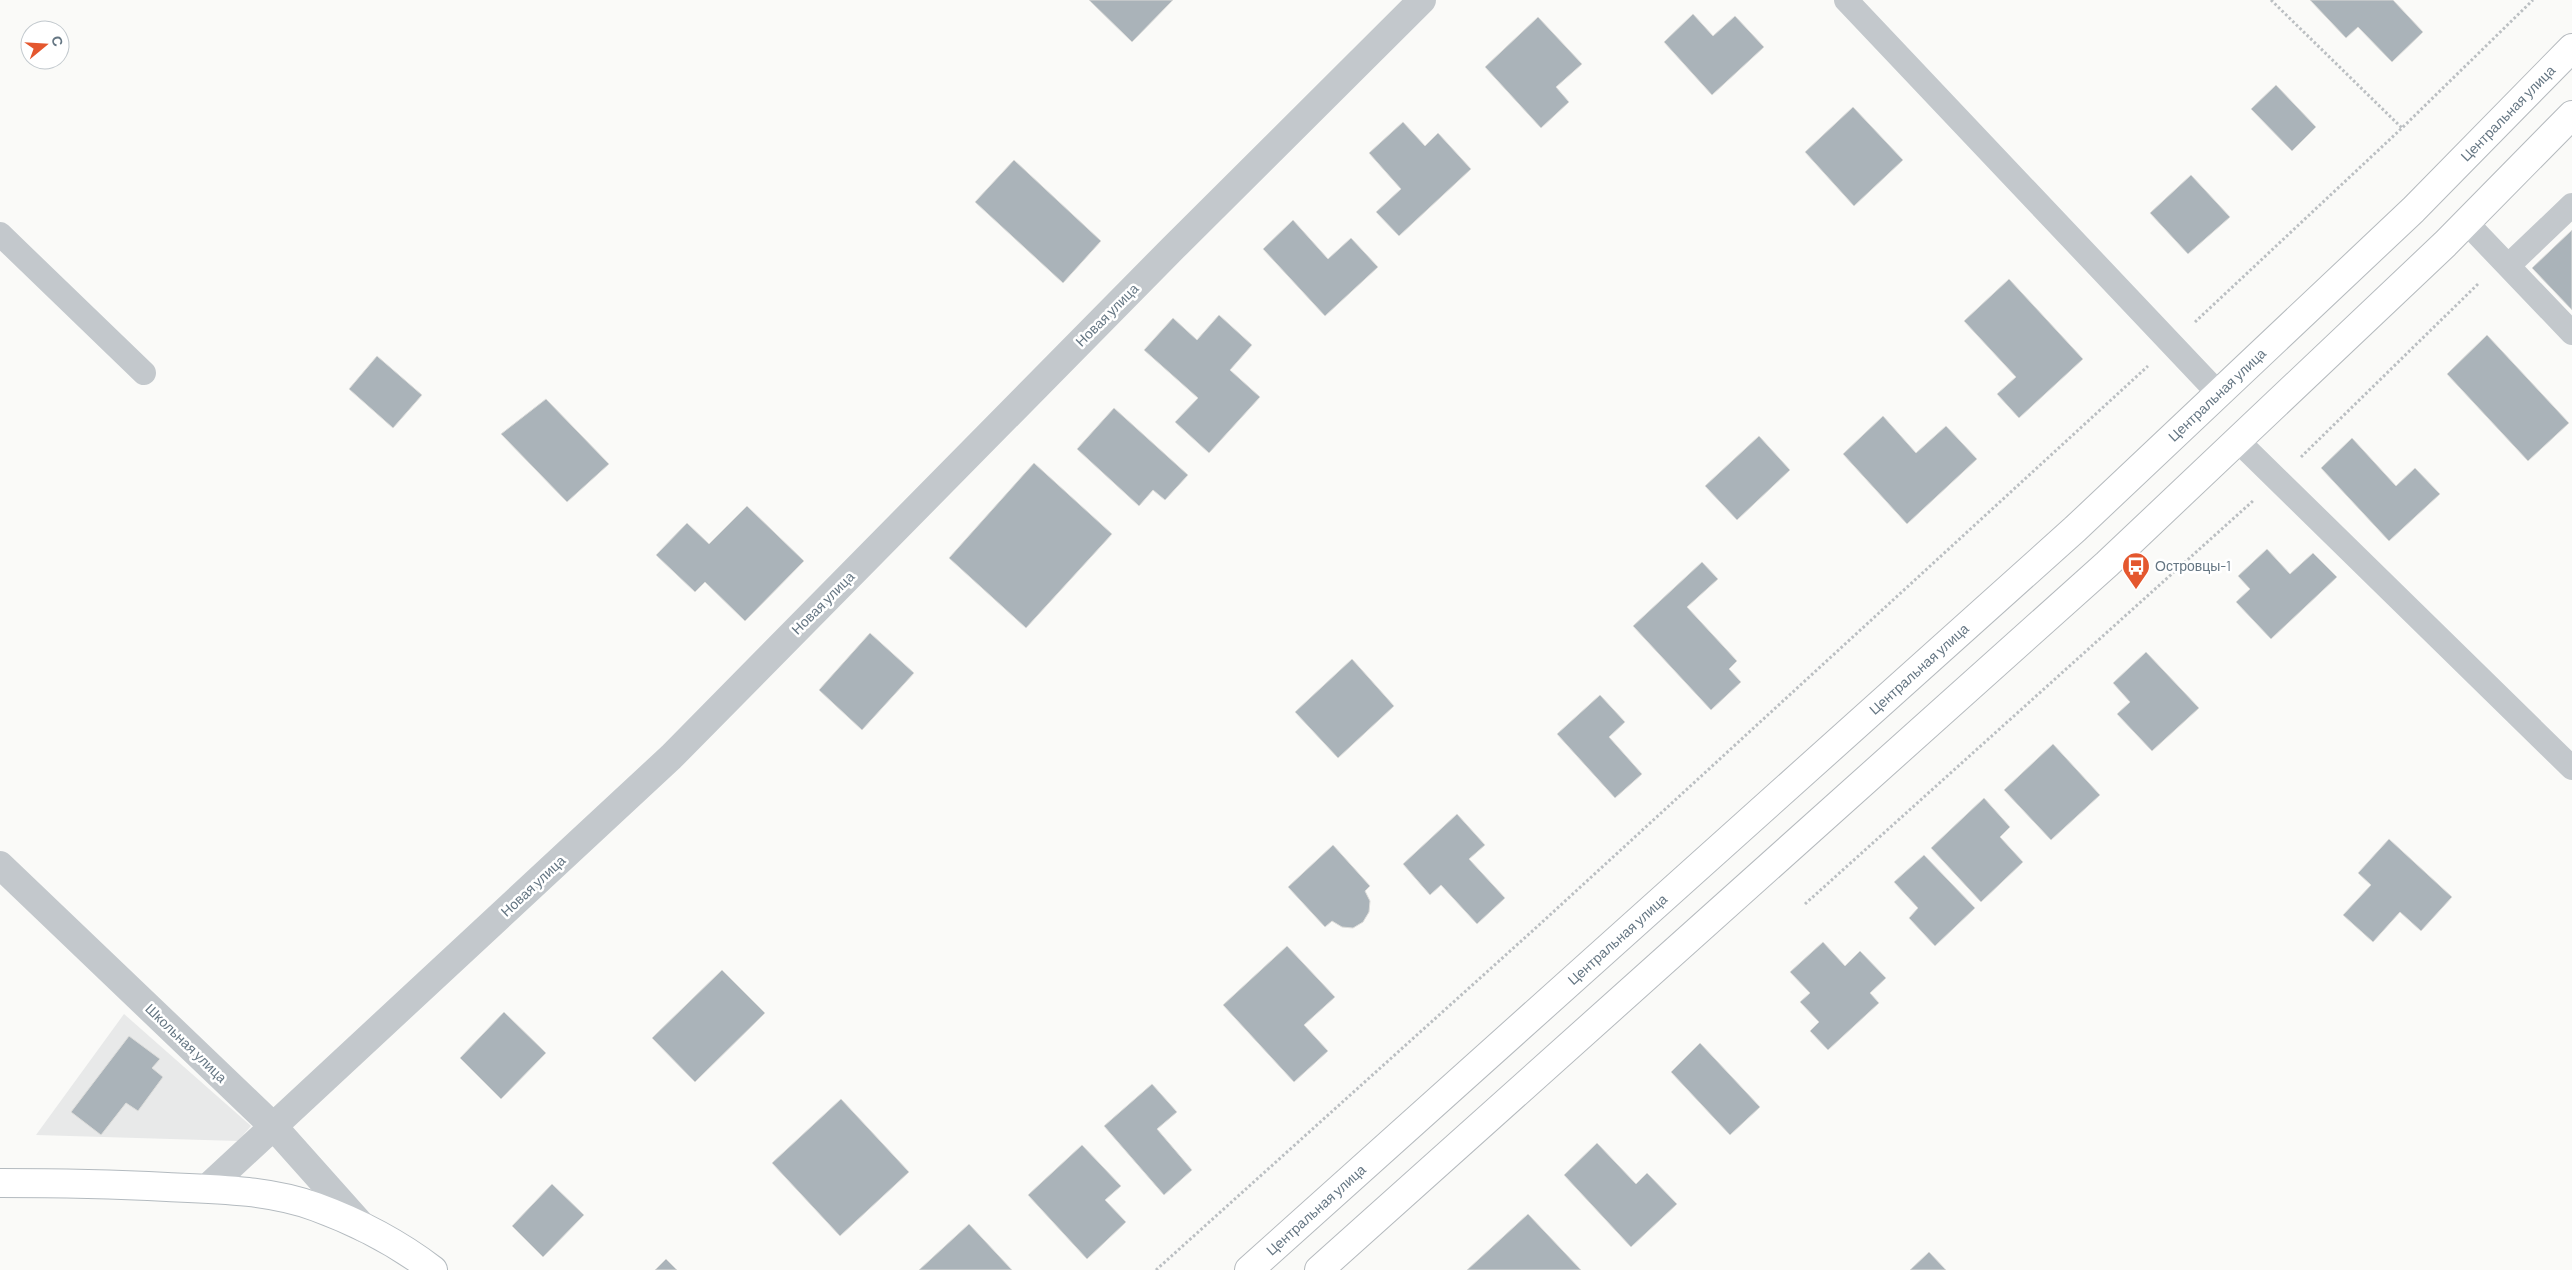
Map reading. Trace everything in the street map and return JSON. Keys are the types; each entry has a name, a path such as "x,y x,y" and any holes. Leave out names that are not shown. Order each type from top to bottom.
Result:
{"main road":[{"name":"Центральная улица","path":"1248,1270 2075,529 2412,210 2572,48"},
{"path":"1319,1270 2107,564 2466,222 2572,115"},
{"path":"0,1183 84,1183 207,1188 260,1194 315,1207 365,1229 433,1270"}],"street":[{"name":"Новая улица","path":"207,1188 671,757 1181,240 1422,0"},
{"name":"Школьная улица","path":"0,865 274,1127 365,1229"}],"lane":[{"path":"1846,0 2219,394"},
{"path":"2505,263 2572,205"},
{"path":"2466,222 2572,333"},
{"path":"0,234 144,373"},
{"path":"2238,441 2572,768"}],"path":[{"path":"2271,0 2402,128"},
{"path":"1156,1270 1554,912 2172,344 2402,128 2533,0"},
{"path":"1805,904 2277,479 2505,263"}],"shaded area":[{"path":"124,1014 251,1126 238,1141 36,1135"}],"building":[{"path":"1089,0 1173,0 1132,42"},
{"path":"2310,0 2393,0 2423,32 2392,62 2358,27 2346,38"},
{"path":"1693,14 1713,36 1735,16 1764,47 1712,95 1664,42"},
{"path":"1538,17 1582,64 1556,87 1569,102 1541,128 1485,67"},
{"path":"2276,85 2316,127 2292,151 2251,109"},
{"path":"1853,107 1903,160 1854,206 1805,152"},
{"path":"1403,122 1425,146 1438,133 1471,169 1399,236 1376,212 1401,189 1369,153"},
{"path":"1014,160 1101,241 1063,283 975,202"},
{"path":"2191,175 2230,217 2188,254 2150,213"},
{"path":"1293,220 1328,259 1351,238 1378,267 1325,316 1263,249"},
{"path":"2572,230 2572,310 2532,268"},
{"path":"2009,279 2083,359 2019,418 1997,394 2016,377 1964,321"},
{"path":"1219,315 1252,345 1230,370 1260,397 1209,453 1175,422 1198,398 1144,350 1173,318 1197,340"},
{"path":"2487,335 2569,423 2528,461 2447,374"},
{"path":"377,356 422,395 393,428 349,389"},
{"path":"546,399 609,464 567,502 501,434"},
{"path":"1114,408 1188,475 1165,500 1153,490 1139,506 1077,449"},
{"path":"1883,416 1916,453 1946,426 1977,459 1907,524 1843,454"},
{"path":"1759,436 1790,470 1737,520 1705,486"},
{"path":"2352,438 2396,486 2415,468 2440,494 2389,541 2321,468"},
{"path":"1034,463 1112,534 1026,628 949,558"},
{"path":"747,506 804,561 745,621 705,582 695,592 656,555 687,523 709,544"},
{"path":"2267,549 2290,574 2313,553 2337,577 2271,639 2236,602 2250,589 2238,576"},
{"path":"1702,562 1718,579 1687,607 1737,661 1729,669 1741,682 1711,710 1633,626"},
{"path":"870,633 914,673 862,730 819,690"},
{"path":"2146,652 2199,708 2152,751 2117,714 2130,702 2113,683"},
{"path":"1352,659 1394,706 1338,758 1295,712"},
{"path":"1600,695 1625,722 1609,737 1642,774 1615,798 1557,734"},
{"path":"2053,744 2100,795 2051,840 2004,790"},
{"path":"1984,798 2010,827 2000,837 2023,862 1981,902 1931,848"},
{"path":"1457,814 1485,845 1469,859 1505,898 1477,924 1441,885 1430,895 1403,864"},
{"path":"2389,839 2452,897 2421,931 2400,912 2373,942 2343,915 2371,885 2358,873"},
{"path":"1333,845 1370,886 1365,891 1370,901 1369,912 1363,922 1353,928 1342,927 1332,921 1325,927 1288,887"},
{"path":"1924,855 1975,908 1935,946 1909,918 1918,908 1894,882"},
{"path":"1823,942 1845,966 1860,951 1886,978 1870,993 1879,1003 1828,1050 1810,1031 1819,1022 1800,1002 1810,993 1790,972"},
{"path":"1287,946 1335,997 1304,1025 1328,1051 1294,1082 1223,1005"},
{"path":"722,970 765,1013 695,1082 652,1038"},
{"path":"504,1012 546,1053 501,1099 460,1058"},
{"path":"129,1036 160,1059 152,1068 163,1077 138,1111 126,1103 101,1135 71,1112"},
{"path":"1700,1043 1760,1107 1730,1135 1671,1072"},
{"path":"1152,1084 1177,1112 1157,1129 1192,1170 1164,1195 1104,1126"},
{"path":"841,1099 909,1172 840,1236 772,1163"},
{"path":"1597,1143 1636,1184 1647,1173 1677,1204 1631,1247 1564,1175"},
{"path":"1082,1145 1121,1186 1105,1200 1126,1222 1087,1259 1028,1195"},
{"path":"552,1184 584,1215 543,1257 512,1226"},
{"path":"1528,1214 1581,1270 1467,1270"},
{"path":"969,1224 1012,1270 919,1270"},
{"path":"1929,1252 1946,1270 1910,1270"},
{"path":"666,1259 677,1270 655,1270"}],"place":[{"name":"Островцы-1","path":"2136,590"}]}
